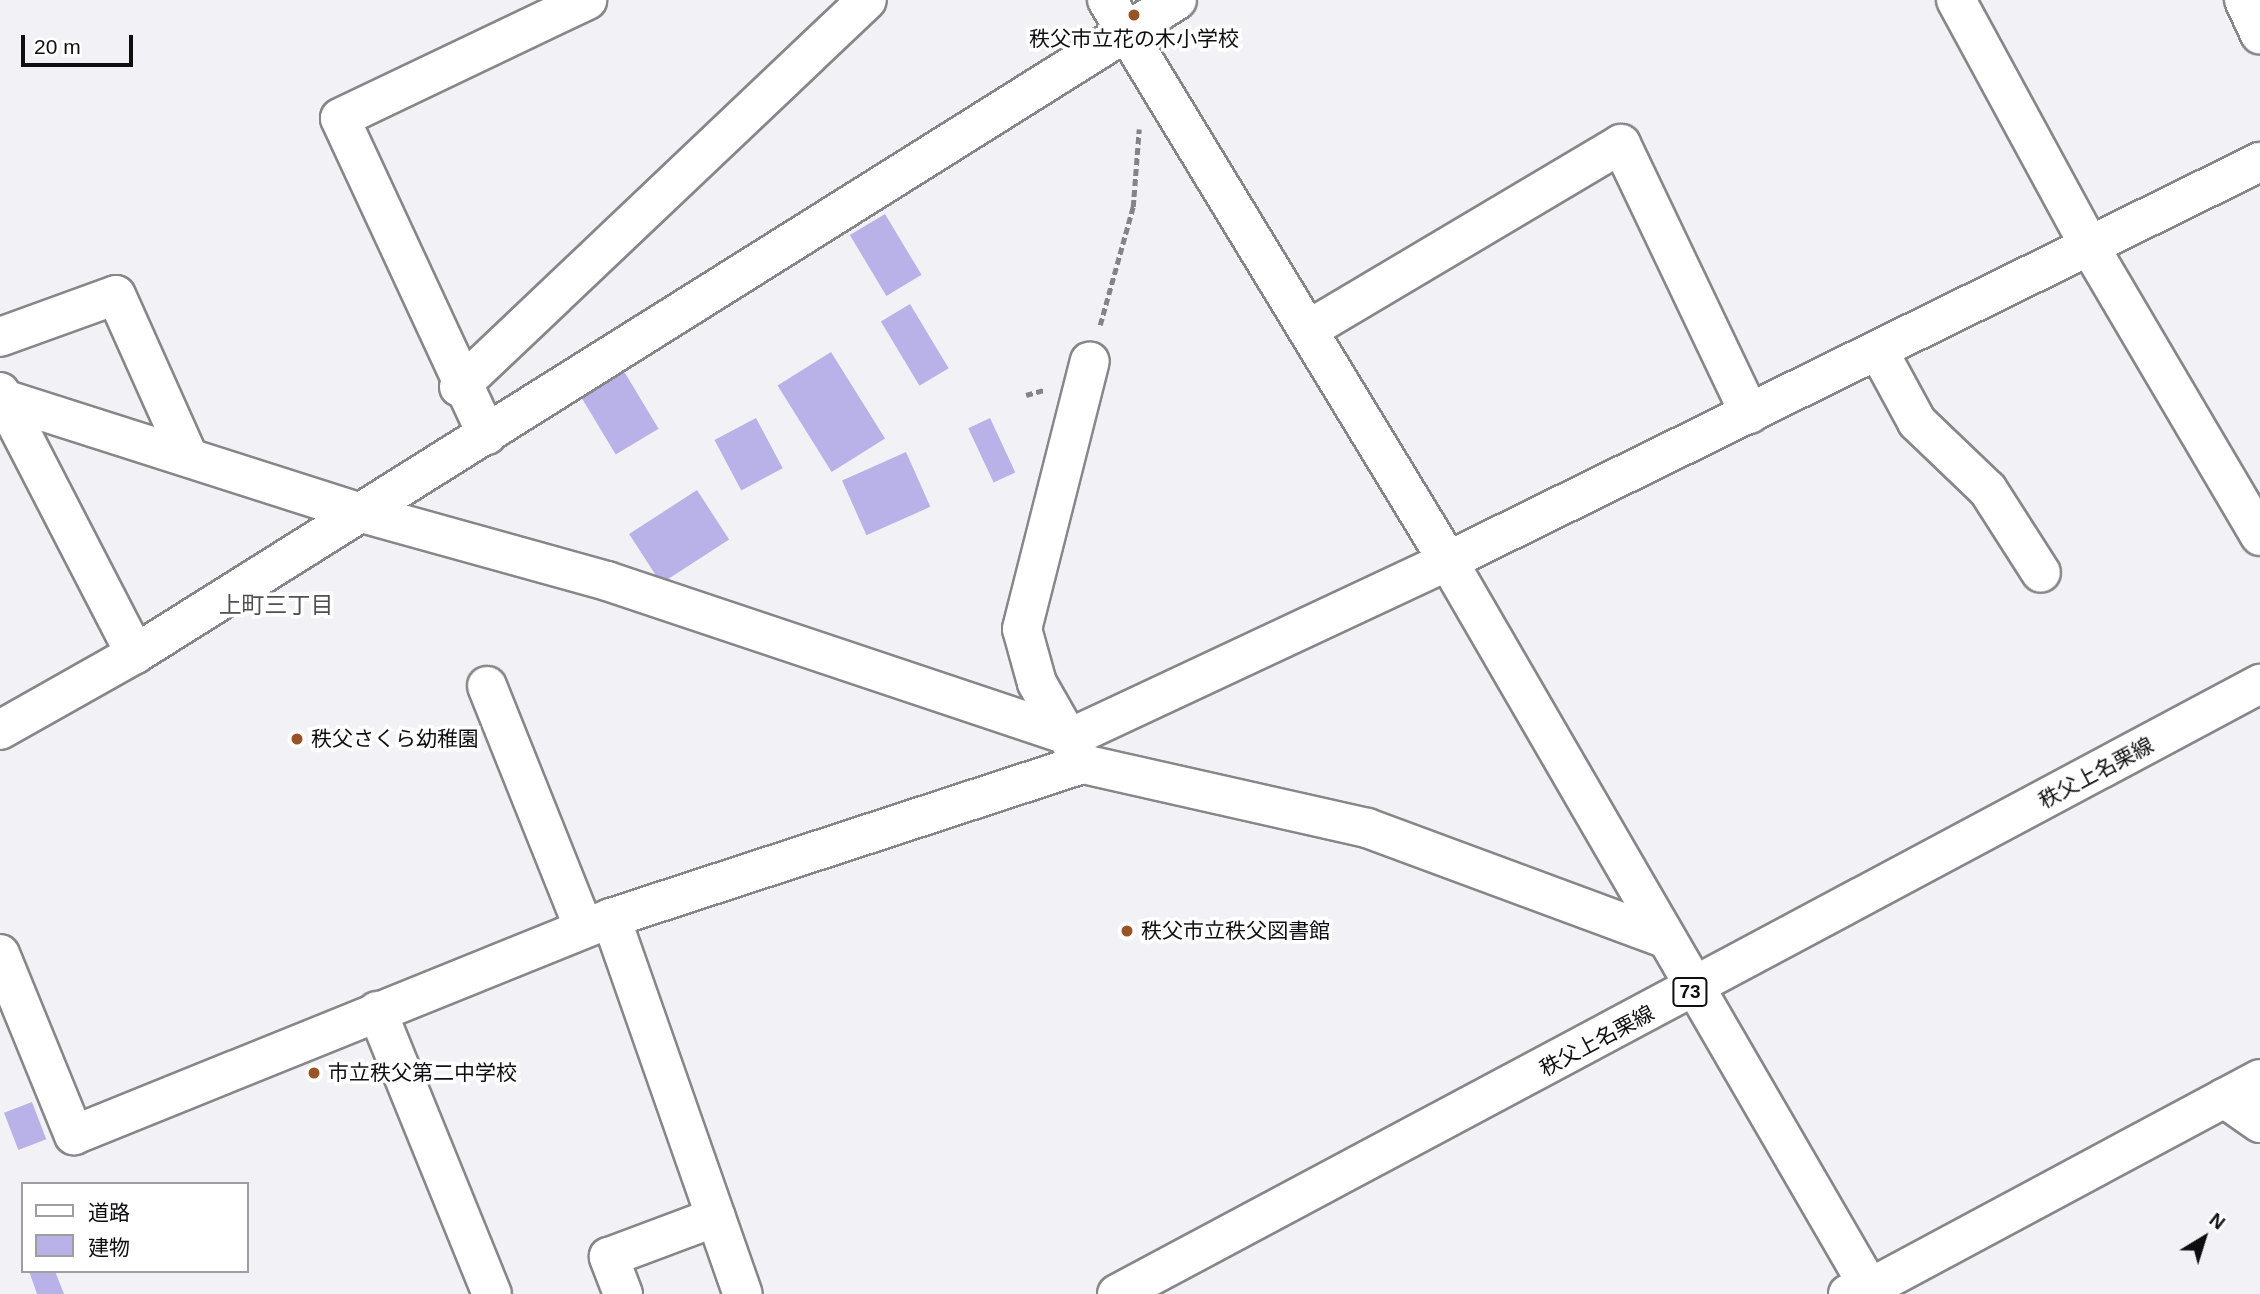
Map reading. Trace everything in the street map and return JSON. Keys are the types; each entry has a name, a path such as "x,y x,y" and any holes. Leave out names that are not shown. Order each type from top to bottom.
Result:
{"street":[{"path":"487,435 459,387 340,118 587,0"},
{"path":"459,387 867,0"},
{"path":"0,730 135,654 1177,0"},
{"path":"2244,0 2260,34"},
{"path":"1959,1 2091,249 2260,536"},
{"path":"1126,31 1448,561 1864,1292 2260,1079"},
{"path":"1308,330 1621,144 1749,415"},
{"path":"0,954 74,1135 597,923 1078,751 1448,561 2258,169"},
{"path":"0,337 116,295 188,456"},
{"path":"1879,352 1917,422 1988,490 2041,573"},
{"path":"1078,751 1037,683 1021,629 1090,361"},
{"path":"2,395 362,513 607,581 1078,751 1367,828 1664,938"},
{"path":"2,395 135,654"},
{"name":"秩父上名栗線","path":"1116,1294 1694,990 2260,684"},
{"path":"487,686 597,923 716,1217 743,1294"},
{"path":"377,1011 492,1294"},
{"path":"2224,1098 2260,1123"},
{"path":"623,1294 609,1258 716,1217"}],"path":[{"path":"1026,396 1090,361 1133,207 1126,31"}],"building":[{"path":"885,214 922,275 886,296 850,235"},
{"path":"910,304 949,368 919,386 881,322"},
{"path":"831,352 885,439 832,472 778,385"},
{"path":"622,368 659,429 616,455 579,394"},
{"path":"756,418 783,468 741,490 715,440"},
{"path":"990,418 1015,472 994,483 968,428"},
{"path":"906,452 930,507 866,535 842,480"},
{"path":"697,490 729,539 661,584 629,534"},
{"path":"32,1102 46,1139 18,1150 4,1113"},
{"path":"30,1273 56,1273 64,1294 37,1294"}],"place":[{"name":"秩父市立花の木小学校","path":"1134,15"},
{"name":"秩父さくら幼稚園","path":"297,739"},
{"name":"秩父市立秩父図書館","path":"1127,931"},
{"name":"市立秩父第二中学校","path":"314,1073"}],"district":[{"name":"上町三丁目","path":"276,605"}]}
